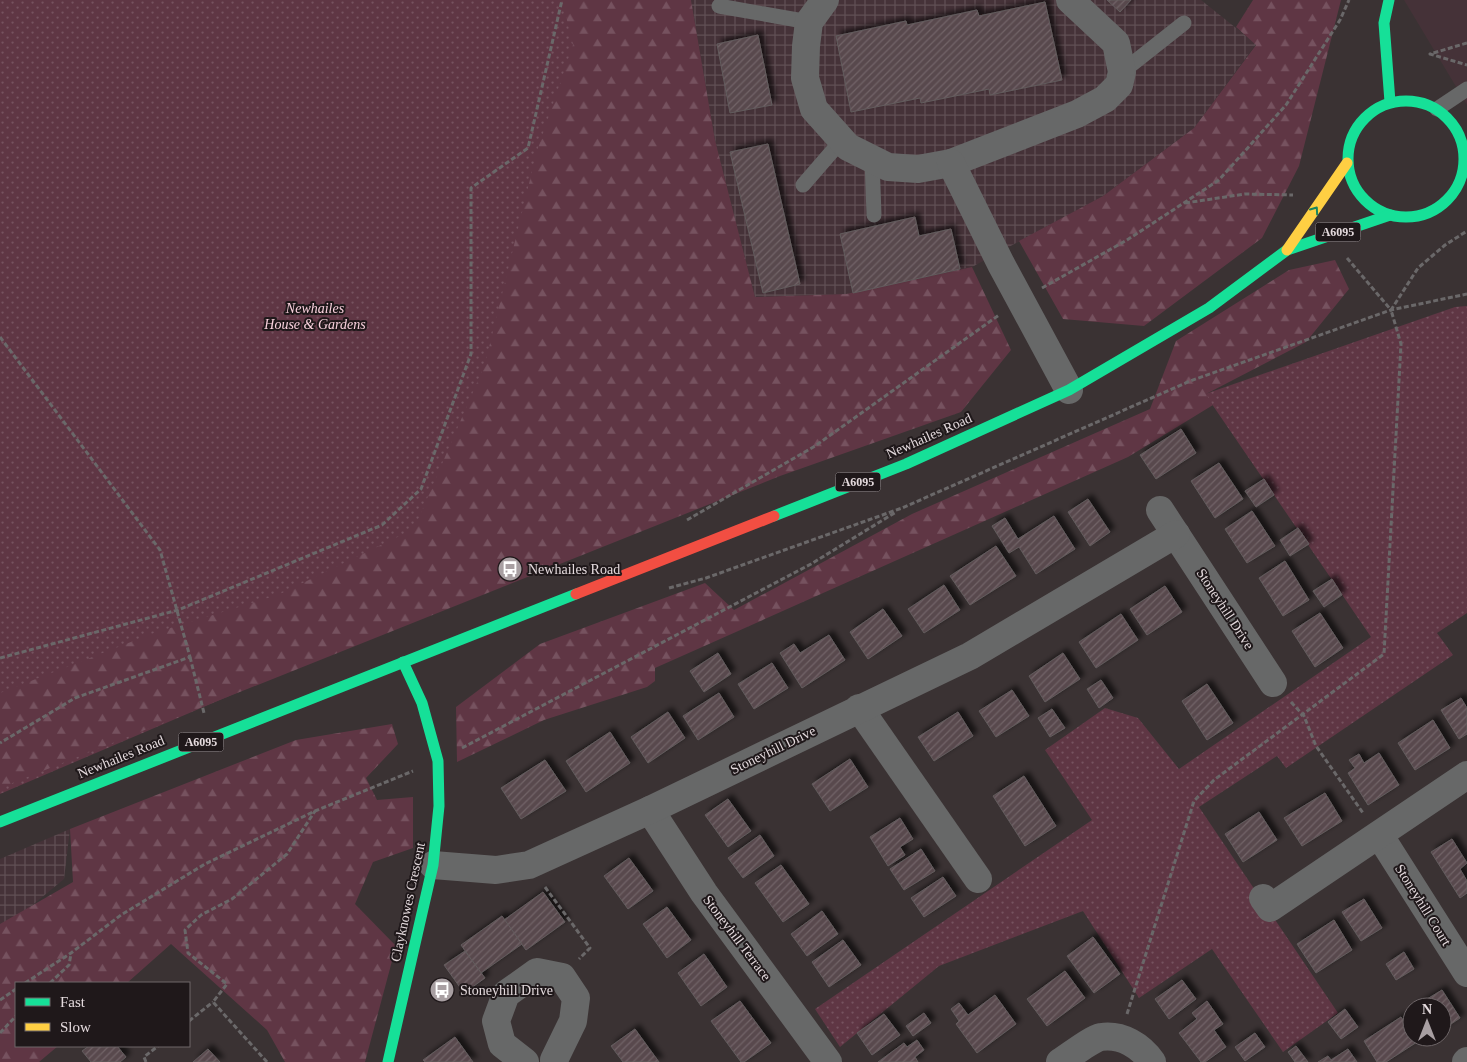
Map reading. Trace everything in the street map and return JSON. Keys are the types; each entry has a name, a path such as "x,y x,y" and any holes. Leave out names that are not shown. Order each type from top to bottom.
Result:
{"main road":[{"path":"1389,0 1384,23 1390,102"},
{"name":"Newhailes Road","path":"1406,100 1437,109 1452,122 1461,140 1464,159 1461,178 1452,196 1439,207 1424,214 1406,218 1390,215 1373,208 1360,196 1351,180 1347,163 1349,143 1358,125 1372,111 1390,102 1406,100"},
{"name":"Newhailes Road","path":"1287,250 1347,163"},
{"path":"1452,196 1467,201"},
{"name":"Newhailes Road","path":"0,822 906,464 1068,390 1209,308 1287,250 1390,215"},
{"name":"Clayknowes Crescent","path":"388,1062 433,865 439,806 438,761 422,703 403,662"}],"street":[{"path":"825,0 809,22 805,78 814,109 848,147 888,167 918,169 951,163 1077,114 1106,100 1119,85 1122,72 1116,43 1070,0"},
{"path":"951,163 1001,264 1068,390"},
{"name":"Stoneyhill Drive","path":"1160,510 1273,683"},
{"name":"Stoneyhill Drive","path":"433,865 496,870 529,865 650,810 970,656 1176,534"},
{"path":"859,708 978,878"},
{"path":"1263,898 1270,908 1380,836 1467,775"},
{"name":"Stoneyhill Terrace","path":"650,810 704,893 828,1062"},
{"name":"Stoneyhill Court","path":"1380,836 1467,973"},
{"path":"525,1062 502,1044 496,1021 506,994 537,972 562,978 576,998 573,1021 546,1061"},
{"path":"1060,1062 1100,1037 1122,1039 1143,1049 1152,1062"}],"lane":[{"path":"719,6 809,22"},
{"path":"1122,72 1184,23"},
{"path":"1437,109 1467,89"},
{"path":"803,185 842,140"},
{"path":"872,160 874,214"}],"path":[{"path":"0,658 178,610 382,525 421,489 471,354 471,188 528,148 562,0"},
{"path":"1467,43 1430,54 1467,65"},
{"path":"1184,203 1245,194 1300,195 1314,211"},
{"path":"1392,310 1418,268 1445,245 1467,231"},
{"path":"1328,236 1392,310"},
{"path":"667,588 706,578 902,508 1190,380 1392,310 1467,294"},
{"path":"0,338 160,550 178,610 202,707 213,737"},
{"path":"28,982 71,953 121,914 204,864 315,811 438,761 811,564 902,508"},
{"path":"0,743 75,698 190,657"},
{"path":"1273,683 1304,716 1316,746 1380,836"},
{"path":"190,1020 213,1002 227,984 188,953 184,930 201,915 232,899 287,854 315,811"},
{"path":"529,865 590,948 562,978"},
{"path":"51,982 69,965 71,953"},
{"path":"0,1000 15,990"},
{"path":"213,1002 267,1062"},
{"path":"0,1033 15,1017"},
{"path":"146,1062 144,1057 157,1047"}],"shaded area":[{"path":"691,0 1201,0 1256,44 1194,128 1103,196 972,267 846,294 755,297 715,140"},
{"path":"1404,0 1467,0 1467,105"},
{"path":"70,829 64,879 0,932 0,859"}],"green space":[{"name":"Newhailes House & Gardens","path":"0,0 625,0 809,448 0,794"},
{"path":"562,0 691,0 715,140 755,297 846,294 972,267 1011,350 961,412 780,476 0,788 0,693 154,633 278,595 414,529 485,364 537,151 573,45"},
{"path":"1253,0 1341,0 1299,166 1262,238 1144,326 1063,319 1019,241 1103,196 1194,128 1256,45 1236,27"},
{"path":"1335,260 1349,289 1306,342 1206,394 1213,405 1128,457 655,668 655,681 647,687 544,720 457,762 456,707 540,644 705,583 734,610 912,514 1150,409 1176,341 1289,270"},
{"path":"1467,306 1467,613 1437,633 1453,655 1286,768 1277,756 1199,807 1338,1013 1283,1052 1212,949 1139,998 1083,911 939,966 840,1047 815,1009 1092,820 1045,750 1105,708 1138,718 1179,769 1371,637 1205,394 1455,307"},
{"path":"392,724 398,744 366,778 377,800 413,797 413,848 373,862 355,904 396,946 365,1062 285,1062 267,1030 171,944 128,982 15,982 15,1047 57,1047 39,1062 0,1062 0,924 73,882 70,829 296,740"}],"building":[{"path":"1107,0 1131,0 1120,12"},
{"path":"1045,2 1062,80 990,95 989,89 921,103 920,98 851,112 836,36 906,21 907,25 977,10 979,16"},
{"path":"758,35 772,105 730,113 717,44"},
{"path":"768,144 800,284 763,293 730,152"},
{"path":"915,217 919,236 951,229 960,269 853,293 840,234"},
{"path":"1181,429 1196,453 1156,479 1140,455"},
{"path":"1219,463 1243,499 1215,518 1191,481"},
{"path":"1264,479 1274,495 1256,507 1245,491"},
{"path":"1088,499 1110,532 1090,546 1068,512"},
{"path":"1252,511 1275,546 1247,563 1225,529"},
{"path":"1054,516 1075,549 1036,574 1019,547 1009,553 992,526 1005,518 1018,539"},
{"path":"1298,528 1309,544 1290,556 1280,540"},
{"path":"996,546 1016,576 970,605 950,576"},
{"path":"1285,561 1309,600 1283,616 1259,578"},
{"path":"1332,579 1342,595 1324,607 1313,591"},
{"path":"944,585 960,610 924,633 908,609"},
{"path":"1165,586 1182,612 1147,635 1130,609"},
{"path":"883,609 902,636 868,659 850,632"},
{"path":"1320,613 1343,648 1315,667 1292,631"},
{"path":"1121,614 1138,640 1096,668 1079,642"},
{"path":"829,635 845,660 802,688 780,653 794,644 800,653"},
{"path":"718,653 731,674 704,692 690,671"},
{"path":"1063,653 1080,679 1045,702 1029,676"},
{"path":"772,663 788,688 754,709 738,684"},
{"path":"1101,680 1113,698 1099,708 1087,689"},
{"path":"1207,684 1233,723 1207,740 1182,701"},
{"path":"1012,690 1029,716 996,737 979,711"},
{"path":"719,693 734,717 698,740 683,716"},
{"path":"1461,698 1467,708 1467,734 1459,739 1441,710"},
{"path":"1052,709 1065,728 1050,737 1038,718"},
{"path":"668,712 685,738 648,763 631,737"},
{"path":"958,712 973,736 934,761 918,737"},
{"path":"1433,720 1450,748 1415,770 1398,743"},
{"path":"610,732 630,763 586,792 566,761"},
{"path":"1379,753 1399,785 1368,805 1348,773 1355,768 1349,760 1359,754 1364,763"},
{"path":"850,759 868,787 830,811 812,784"},
{"path":"545,760 566,791 521,819 501,788"},
{"path":"1024,776 1056,826 1025,846 993,796"},
{"path":"1325,793 1342,821 1302,846 1284,818"},
{"path":"728,799 751,831 728,847 705,815"},
{"path":"1259,812 1277,840 1243,862 1225,834"},
{"path":"900,818 913,839 900,847 905,855 888,866 870,837"},
{"path":"760,835 774,856 743,878 728,858"},
{"path":"1452,839 1467,863 1460,869 1467,881 1467,893 1460,898 1431,852"},
{"path":"921,849 935,871 904,890 890,869"},
{"path":"629,858 653,891 628,909 604,876"},
{"path":"781,865 809,904 783,922 755,883"},
{"path":"943,877 956,896 924,917 911,898"},
{"path":"543,892 565,922 526,950 504,920"},
{"path":"1364,899 1382,928 1361,941 1342,912"},
{"path":"667,907 691,940 667,958 643,924"},
{"path":"822,911 838,934 807,956 791,934"},
{"path":"502,916 522,944 481,973 461,945"},
{"path":"1334,920 1352,950 1316,973 1297,944"},
{"path":"1093,937 1120,974 1094,993 1067,956"},
{"path":"843,940 861,965 829,987 812,962"},
{"path":"465,951 485,978 464,993 444,965"},
{"path":"1404,952 1414,969 1396,980 1386,964"},
{"path":"704,954 727,987 701,1006 678,973"},
{"path":"1065,971 1085,998 1047,1026 1027,999"},
{"path":"1182,980 1196,999 1169,1019 1155,999"},
{"path":"1442,990 1446,997 1430,997"},
{"path":"995,995 1016,1024 977,1053 956,1024 959,1021 951,1009 959,1003 968,1015"},
{"path":"740,1001 771,1043 744,1062 741,1062 711,1021"},
{"path":"1207,1001 1223,1024 1214,1030 1226,1047 1205,1062 1201,1062 1179,1033 1197,1019 1192,1013"},
{"path":"1452,1006 1460,1018 1452,1023"},
{"path":"1345,1009 1358,1027 1341,1039 1328,1022"},
{"path":"924,1013 931,1023 913,1036 906,1026"},
{"path":"884,1014 900,1035 872,1055 857,1033"},
{"path":"1401,1017 1402,1047 1409,1047 1386,1062 1377,1062 1364,1041"},
{"path":"635,1029 659,1062 623,1062 611,1046"},
{"path":"1255,1033 1265,1047 1245,1061 1235,1047"},
{"path":"455,1037 473,1062 425,1062 423,1060"},
{"path":"917,1040 924,1050 915,1057 918,1062 878,1062 904,1043 907,1047"},
{"path":"1296,1046 1308,1062 1295,1062 1288,1052"},
{"path":"88,1047 118,1047 126,1057 120,1062 91,1062 82,1051"},
{"path":"208,1049 220,1062 193,1062"},
{"path":"1348,1049 1357,1062 1318,1062 1328,1056 1331,1060"}],"traffic: fast":[{"path":"1389,0 1384,23 1390,102"},
{"path":"1406,101 1428,105 1438,110 1447,118 1455,127 1460,137 1464,159 1460,181 1455,191 1447,200 1438,208 1428,213 1406,217 1384,213 1374,208 1365,200 1357,191 1352,181 1348,159 1352,137 1357,127 1365,118 1374,110 1384,105 1406,101"},
{"path":"774,516 906,464 1069,390 1209,308 1287,250 1390,215"},
{"path":"0,822 576,594"},
{"path":"388,1062 433,865 439,806 438,761 422,703 403,662"}],"traffic: slow":[{"path":"1287,250 1347,163"}],"traffic: jam":[{"path":"576,594 774,516"}],"place":[{"name":"Newhailes Road","path":"510,569"},
{"name":"Stoneyhill Drive","path":"442,990"}]}
